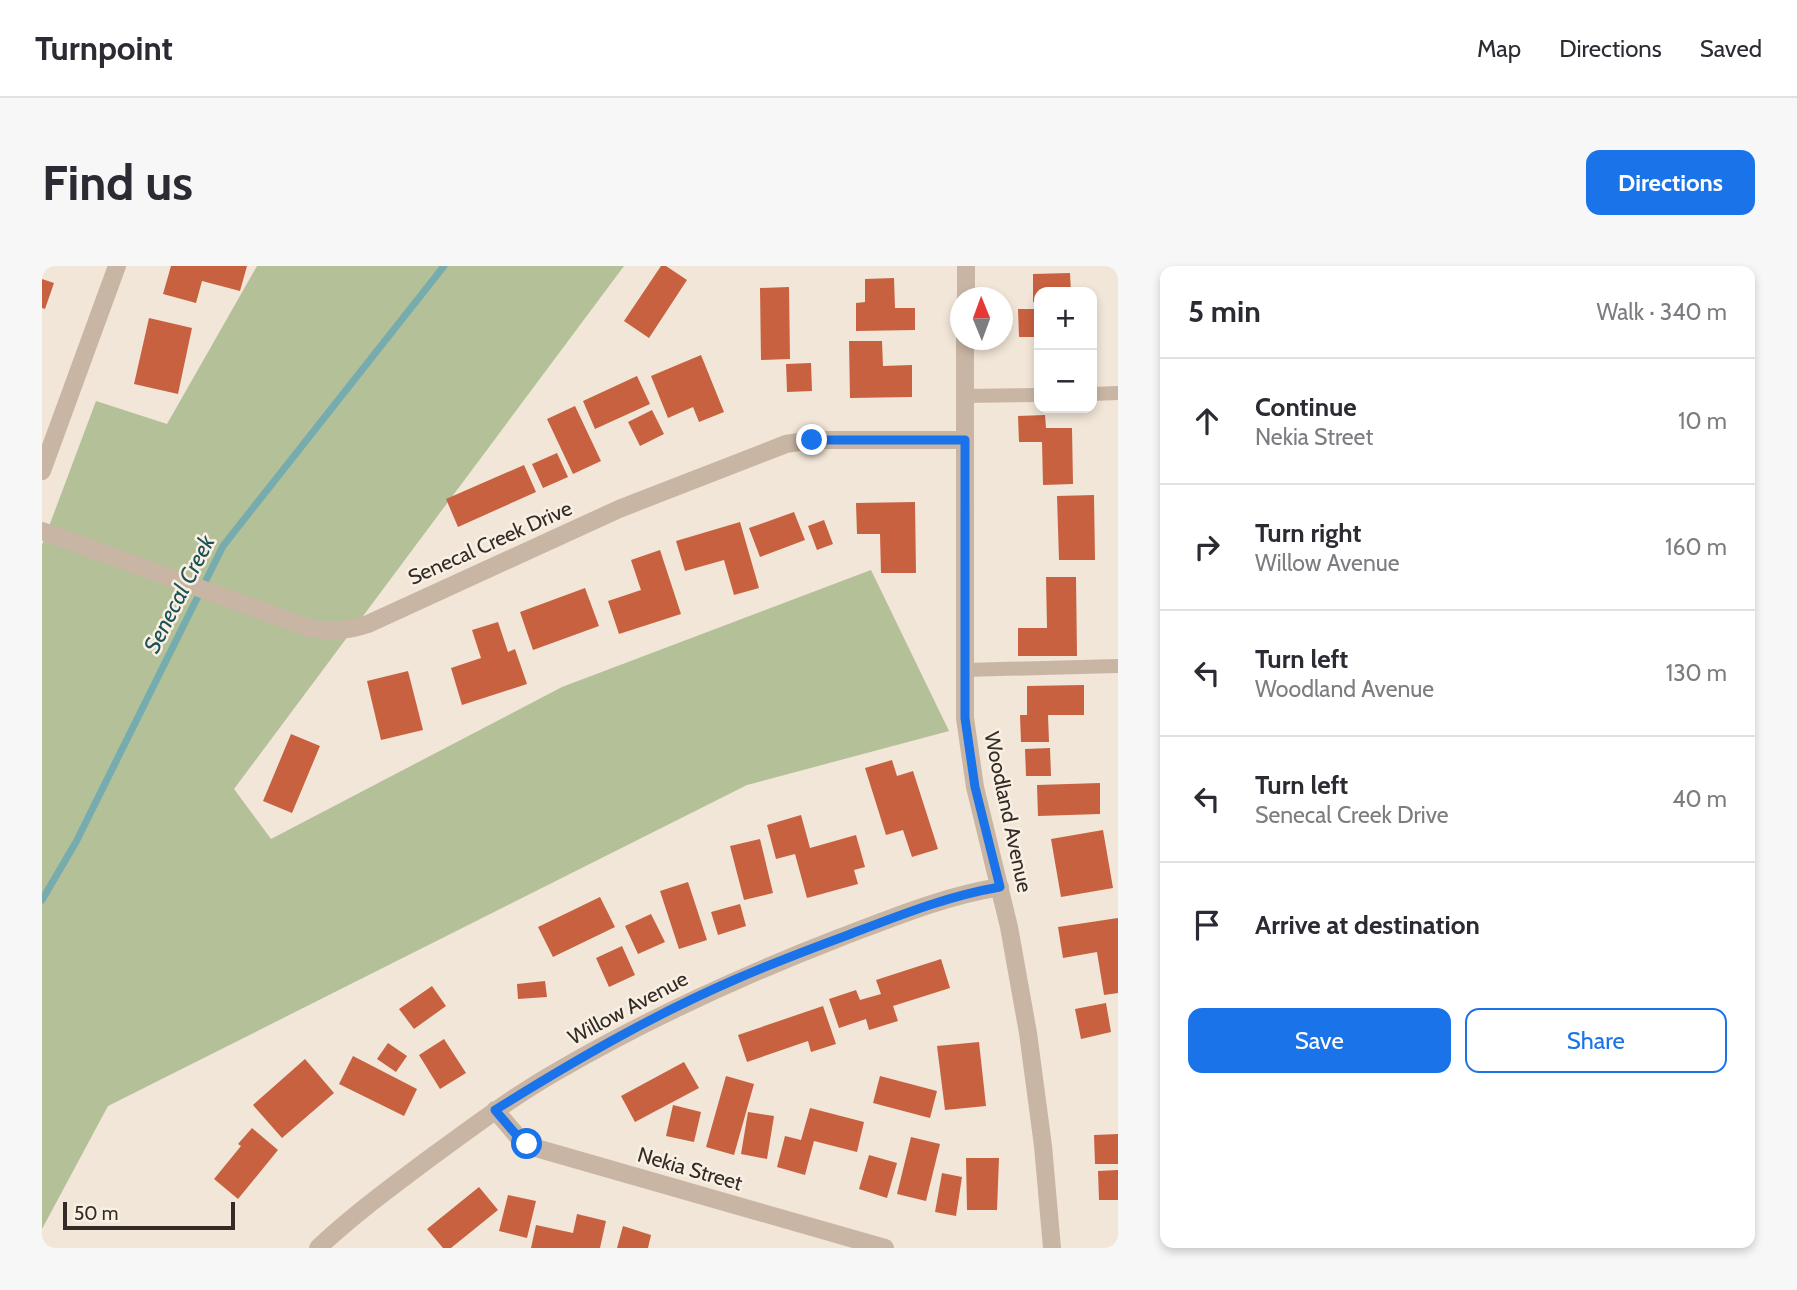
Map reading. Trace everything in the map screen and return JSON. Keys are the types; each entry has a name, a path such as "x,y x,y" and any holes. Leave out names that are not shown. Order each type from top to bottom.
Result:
{"street":[{"path":"42,471 117,266"},
{"path":"965,287 966,266"},
{"name":"Woodland Avenue","path":"965,350 965,718 975,787 1000,887 1028,1034 1043,1146 1052,1248"},
{"name":"Senecal Creek Drive","path":"42,531 309,628 347,631 368,624 619,509 786,444 812,440 965,440"},
{"name":"Willow Avenue","path":"318,1248 376,1199 495,1110 598,1049 733,981 961,893 1000,887"},
{"name":"Nekia Street","path":"495,1110 519,1138 536,1149 885,1248"}],"lane":[{"path":"1097,394 1118,393"},
{"path":"965,396 1034,395"},
{"path":"965,670 1118,666"}],"green space":[{"path":"257,266 624,266 234,789 271,839 562,687 871,570 949,731 747,785 108,1106 42,1229 42,545 96,401 167,424"}],"building":[{"path":"171,266 247,266 240,291 202,281 196,303 163,294"},
{"path":"661,266 666,266 687,280 649,338 624,321"},
{"path":"1070,273 1071,287 1034,287 1033,302 1033,274"},
{"path":"894,278 895,308 915,308 915,330 856,331 856,303 865,302 865,279"},
{"path":"42,279 54,283 45,309 42,308"},
{"path":"789,287 790,359 761,360 760,288"},
{"path":"1018,309 1034,309 1034,337 1019,337"},
{"path":"149,318 192,328 178,394 134,384"},
{"path":"849,341 882,341 883,366 912,365 912,397 850,398"},
{"path":"701,355 724,412 699,422 693,407 668,418 651,376"},
{"path":"811,363 812,391 787,392 786,364"},
{"path":"637,376 650,404 595,429 583,401"},
{"path":"575,406 601,461 573,474 547,419"},
{"path":"652,410 664,434 640,446 628,422"},
{"path":"1045,415 1046,428 1072,428 1073,484 1043,485 1042,442 1019,442 1018,416"},
{"path":"557,453 568,477 543,488 532,464"},
{"path":"524,465 536,492 458,527 446,499"},
{"path":"1094,495 1095,560 1059,560 1057,496"},
{"path":"915,502 916,573 881,573 880,534 857,534 856,503"},
{"path":"794,512 805,540 760,557 749,528"},
{"path":"824,520 833,544 817,550 808,526"},
{"path":"740,522 759,588 734,595 724,560 685,571 676,541"},
{"path":"660,550 681,614 619,634 608,601 641,590 631,560"},
{"path":"1046,577 1076,577 1077,656 1018,656 1018,628 1047,628"},
{"path":"585,588 599,626 533,650 520,612"},
{"path":"498,622 508,652 515,649 527,684 462,705 451,668 481,658 472,630"},
{"path":"408,671 423,730 381,740 367,681"},
{"path":"1084,685 1084,715 1048,715 1049,742 1021,742 1020,715 1027,715 1027,686"},
{"path":"291,734 320,746 292,813 263,801"},
{"path":"1050,748 1051,776 1026,776 1025,749"},
{"path":"892,760 897,776 913,771 938,849 912,857 903,830 886,835 865,768"},
{"path":"1100,783 1100,814 1038,816 1037,785"},
{"path":"801,815 810,848 856,835 865,867 854,870 858,884 807,898 795,854 776,859 767,825"},
{"path":"1103,830 1113,888 1061,897 1051,839"},
{"path":"760,839 773,893 744,900 730,846"},
{"path":"688,882 707,940 679,949 660,891"},
{"path":"600,897 615,927 553,957 538,927"},
{"path":"740,904 746,926 718,935 711,912"},
{"path":"651,914 665,942 638,954 625,926"},
{"path":"1118,918 1118,993 1104,995 1097,952 1063,958 1058,927"},
{"path":"622,946 635,975 609,987 596,958"},
{"path":"941,959 950,988 893,1006 898,1021 869,1030 866,1019 839,1028 829,999 856,990 860,1000 881,994 876,980"},
{"path":"545,981 547,997 518,999 517,984"},
{"path":"432,986 446,1006 414,1029 399,1009"},
{"path":"1106,1003 1111,1032 1081,1039 1075,1009"},
{"path":"823,1006 836,1044 811,1052 808,1041 747,1062 738,1035"},
{"path":"444,1039 466,1073 440,1089 419,1055"},
{"path":"979,1042 986,1106 945,1110 937,1046"},
{"path":"388,1043 407,1056 396,1072 377,1059"},
{"path":"353,1056 417,1089 404,1116 339,1084"},
{"path":"305,1059 334,1093 282,1138 253,1105"},
{"path":"684,1062 699,1088 635,1122 621,1096"},
{"path":"726,1076 754,1084 734,1155 706,1147"},
{"path":"880,1076 937,1091 930,1118 873,1103"},
{"path":"673,1105 701,1112 694,1142 666,1136"},
{"path":"810,1108 864,1122 857,1152 814,1141 805,1175 777,1167 785,1136 801,1140"},
{"path":"748,1112 774,1116 767,1159 741,1154"},
{"path":"252,1128 278,1150 238,1199 214,1179"},
{"path":"1118,1134 1118,1164 1095,1164 1094,1135"},
{"path":"911,1137 940,1144 926,1201 897,1194"},
{"path":"869,1155 897,1163 887,1198 859,1189"},
{"path":"966,1158 999,1158 997,1210 967,1210"},
{"path":"1118,1170 1118,1200 1099,1200 1098,1171"},
{"path":"942,1173 962,1177 956,1216 935,1212"},
{"path":"479,1187 498,1210 451,1248 443,1248 427,1229"},
{"path":"508,1195 536,1201 527,1238 499,1231"},
{"path":"577,1214 606,1221 600,1248 531,1248 536,1225 573,1233"},
{"path":"623,1226 651,1235 648,1248 617,1248"}],"waterway":[{"name":"Senecal Creek","path":"42,900 76,842 223,546 444,266"}],"route":[{"path":"527,1144 495,1110 619,1037 733,981 793,956 961,893 1000,887 975,787 965,718 965,440 812,440"}]}
